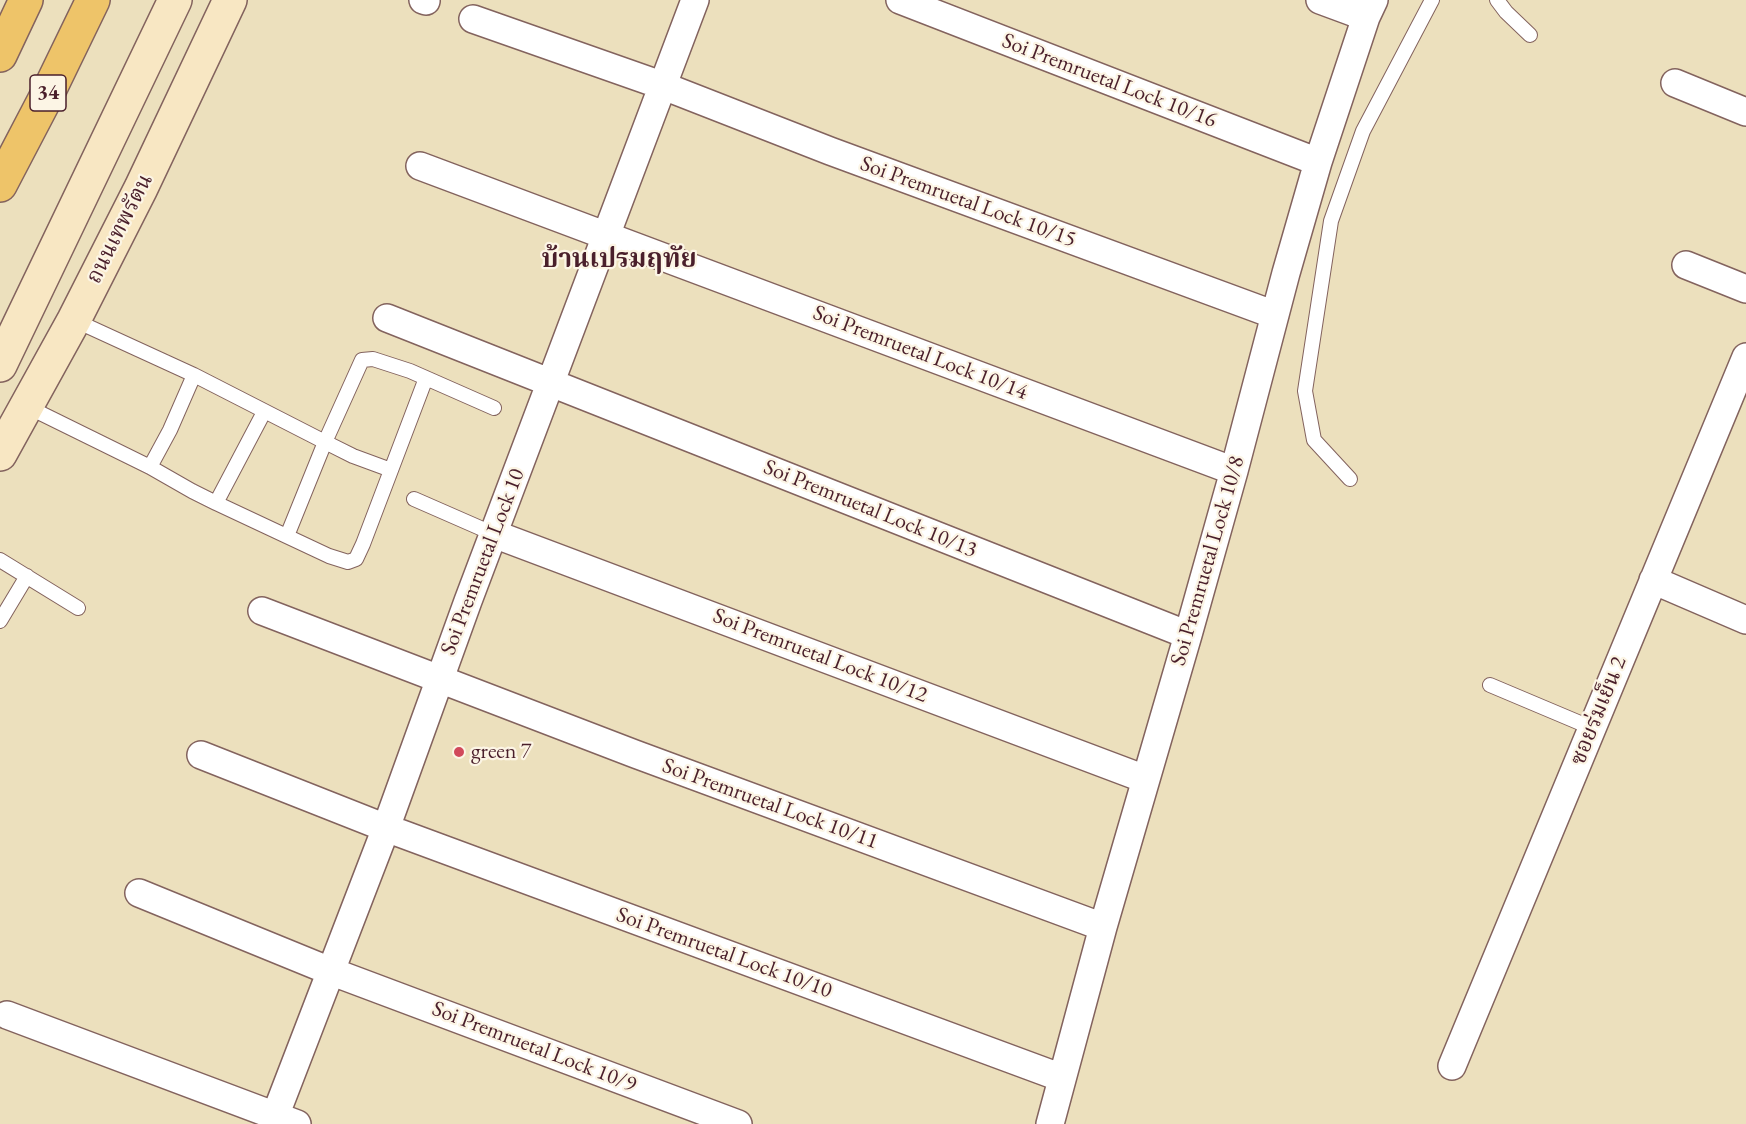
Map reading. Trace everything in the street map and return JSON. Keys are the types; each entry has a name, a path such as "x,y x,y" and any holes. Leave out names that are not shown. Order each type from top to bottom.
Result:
{"highway":[{"path":"0,55 26,0"},
{"path":"0,149 74,0"},
{"name":"34","path":"0,186 93,0"}],"main road":[{"path":"0,365 175,0"},
{"name":"ถนนเทพรัตน","path":"0,454 74,320 141,188 231,0"}],"street":[{"name":"Soi Premruetal Lock 10","path":"281,1121 330,971 386,828 438,679 695,0"},
{"name":"Soi Premruetal Lock 10/16","path":"900,0 1318,162"},
{"path":"1320,0 1370,9"},
{"name":"Soi Premruetal Lock 10/8","path":"1050,1124 1103,927 1234,471 1318,162 1370,9"},
{"name":"Soi Premruetal Lock 10/15","path":"473,19 661,86 1275,315"},
{"path":"1675,83 1746,112"},
{"name":"Soi Premruetal Lock 10/14","path":"420,166 1234,471"},
{"path":"1686,265 1746,289"},
{"name":"Soi Premruetal Lock 10/13","path":"387,318 1188,636"},
{"name":"ซอยร่มเย็น 2","path":"1452,1066 1746,357"},
{"name":"Soi Premruetal Lock 10/12","path":"494,534 1145,779"},
{"path":"1653,580 1746,620"},
{"name":"Soi Premruetal Lock 10/11","path":"262,611 1103,927"},
{"name":"Soi Premruetal Lock 10/10","path":"201,755 386,828 1062,1078"},
{"name":"Soi Premruetal Lock 10/9","path":"139,893 330,971 738,1124"},
{"path":"7,1015 281,1121"}],"lane":[{"path":"1350,479 1314,440 1305,391 1331,221 1363,131 1431,0"},
{"path":"1497,0 1530,35"},
{"path":"74,320 194,375 353,456 391,470"},
{"path":"287,537 325,442 362,360 373,359 410,371 494,408"},
{"path":"150,467 171,430 194,375"},
{"path":"26,406 150,467 216,503 287,537 348,562 357,558 363,544 426,378"},
{"path":"216,503 264,412"},
{"path":"414,499 494,534"},
{"path":"0,560 78,608"},
{"path":"0,621 27,576"},
{"path":"1490,685 1592,728"}],"place":[{"name":"green 7","path":"459,752"}],"district":[{"name":"บ้านเปรมฤทัย","path":"619,260"}]}
